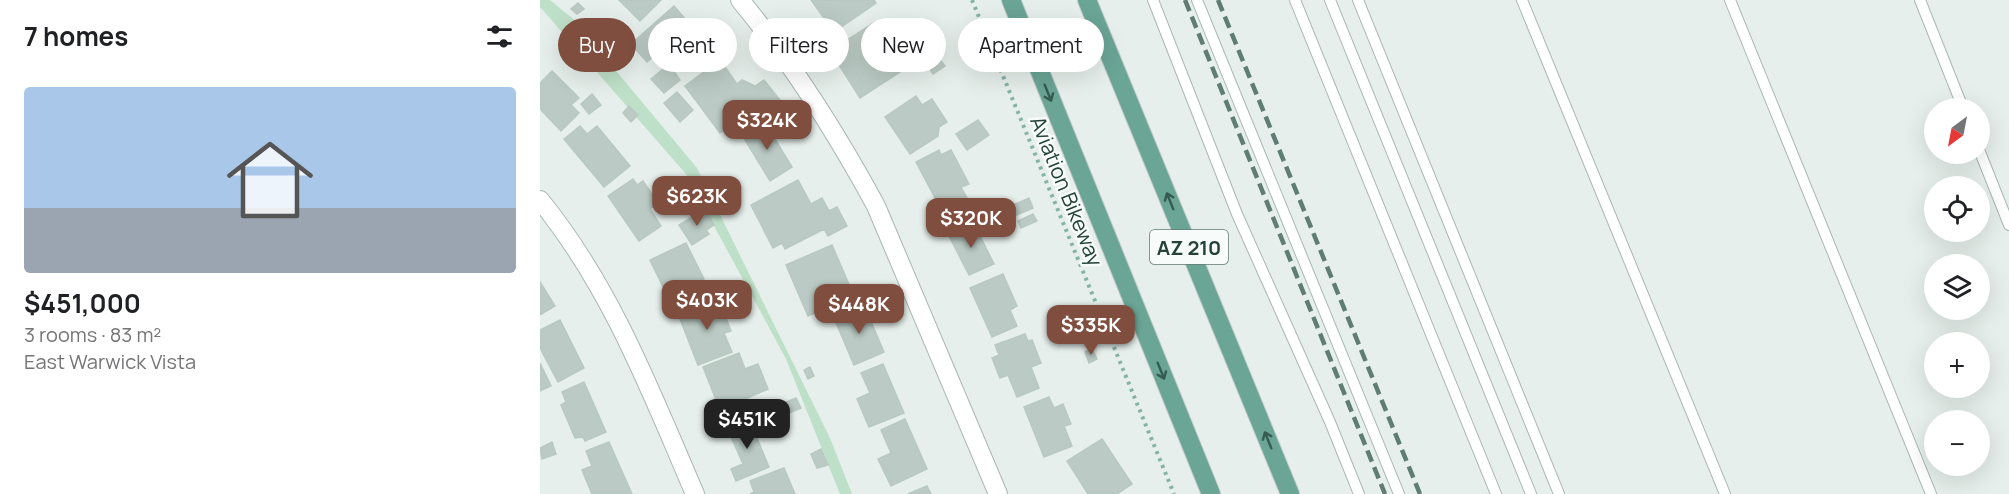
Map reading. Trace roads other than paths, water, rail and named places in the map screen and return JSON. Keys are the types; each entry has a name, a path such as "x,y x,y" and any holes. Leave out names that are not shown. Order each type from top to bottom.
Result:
{"main road":[{"name":"AZ 210","path":"1011,0 1210,494"},
{"name":"AZ 210","path":"1088,0 1290,494"}],"street":[{"path":"740,0 806,91 854,165 876,207 998,494"},
{"path":"540,200 576,250 630,342 695,494"}],"lane":[{"path":"1153,0 1237,214 1330,422 1359,494"},
{"path":"1197,0 1399,494"},
{"path":"1295,0 1496,494"},
{"path":"1330,0 1531,494"},
{"path":"1358,0 1559,494"},
{"path":"1522,0 1725,494"},
{"path":"1730,0 1931,494"},
{"path":"1920,0 1959,98"},
{"path":"1985,164 2009,225"}],"railway":[{"path":"1185,0 1385,494"},
{"path":"1218,0 1420,494"}]}
